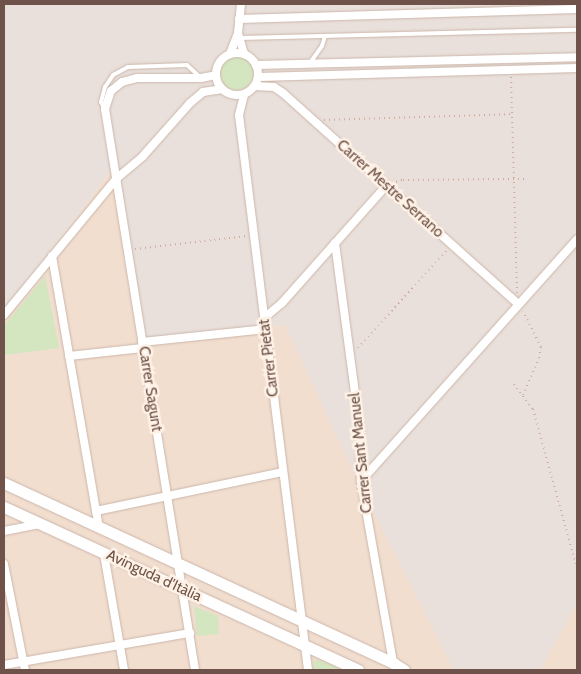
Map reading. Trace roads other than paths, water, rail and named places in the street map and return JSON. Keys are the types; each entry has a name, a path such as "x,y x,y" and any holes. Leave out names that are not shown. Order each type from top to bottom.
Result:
{"main road":[{"name":"Avinguda d'Itàlia","path":"4,484 302,621 403,670"},
{"name":"Avinguda d'Itàlia","path":"4,507 358,670"},
{"path":"403,670 411,670"}],"street":[{"path":"238,35 244,54 256,65 259,77 255,86 244,95 231,95 221,89 216,75 219,62 230,54 238,35 241,4"},
{"path":"239,19 577,9"},
{"path":"230,54 244,54"},
{"path":"256,65 577,57"},
{"path":"259,77 577,68"},
{"path":"105,109 111,91 122,82 137,78 201,78 216,75"},
{"name":"Carrer Mestre Serrano","path":"255,86 274,87 283,93 518,304"},
{"path":"4,315 116,179 143,156 203,92 221,89"},
{"name":"Carrer Pietat","path":"244,95 239,115 302,621"},
{"name":"Carrer Sagunt","path":"105,109 196,670"},
{"path":"264,318 282,303 386,186"},
{"path":"361,481 577,239"},
{"name":"Carrer Sant Manuel","path":"335,243 360,431 361,481 392,663"},
{"path":"52,256 99,527"},
{"path":"69,356 266,329"},
{"path":"96,511 282,472"},
{"path":"4,531 39,524"},
{"path":"104,554 124,670"},
{"path":"4,564 25,670"},
{"path":"302,621 308,670"},
{"path":"4,664 190,633"}],"lane":[{"path":"238,35 325,36 577,30"},
{"path":"310,63 322,46 325,36"},
{"path":"105,109 101,102 105,87 113,75 128,67 187,65 201,78"}]}
